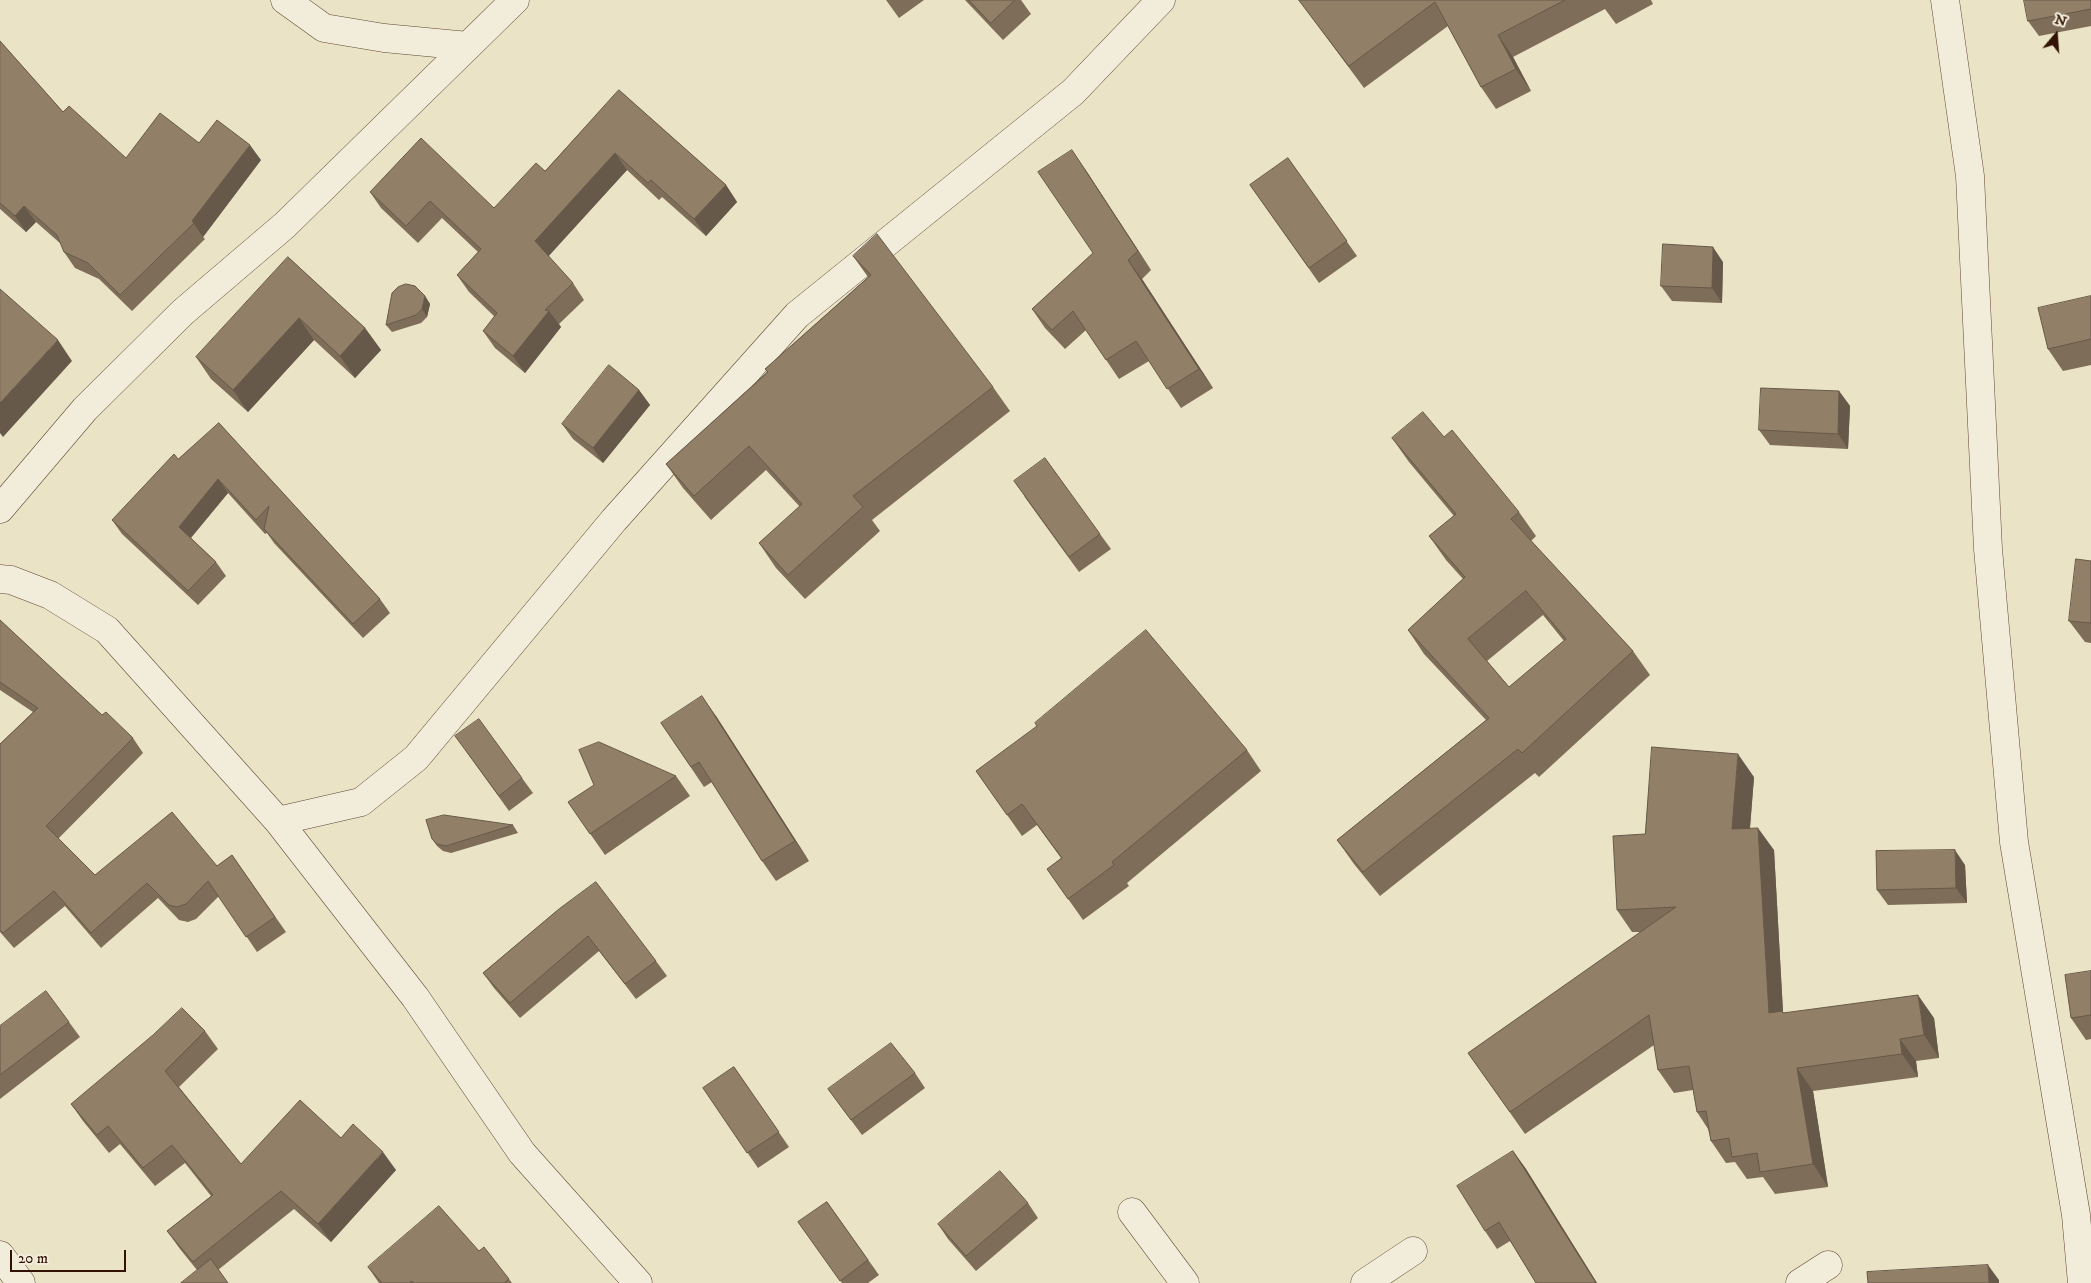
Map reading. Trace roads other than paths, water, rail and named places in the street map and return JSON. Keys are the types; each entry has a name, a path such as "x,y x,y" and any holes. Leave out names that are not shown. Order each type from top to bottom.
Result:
{"street":[{"path":"285,0 324,28 384,38 468,46"},
{"path":"0,509 85,409 183,312 285,225 515,0"},
{"path":"278,822 361,802 416,758 614,520 797,315 1073,92 1161,0"},
{"path":"1944,0 1970,176 1988,549 2014,842 2084,1214 2082,1283"},
{"path":"0,579 11,580 50,595 107,630 278,822 415,997 522,1153 638,1283"},
{"path":"1132,1212 1185,1283"},
{"path":"1365,1283 1413,1251"},
{"path":"0,1255 21,1283"}]}
